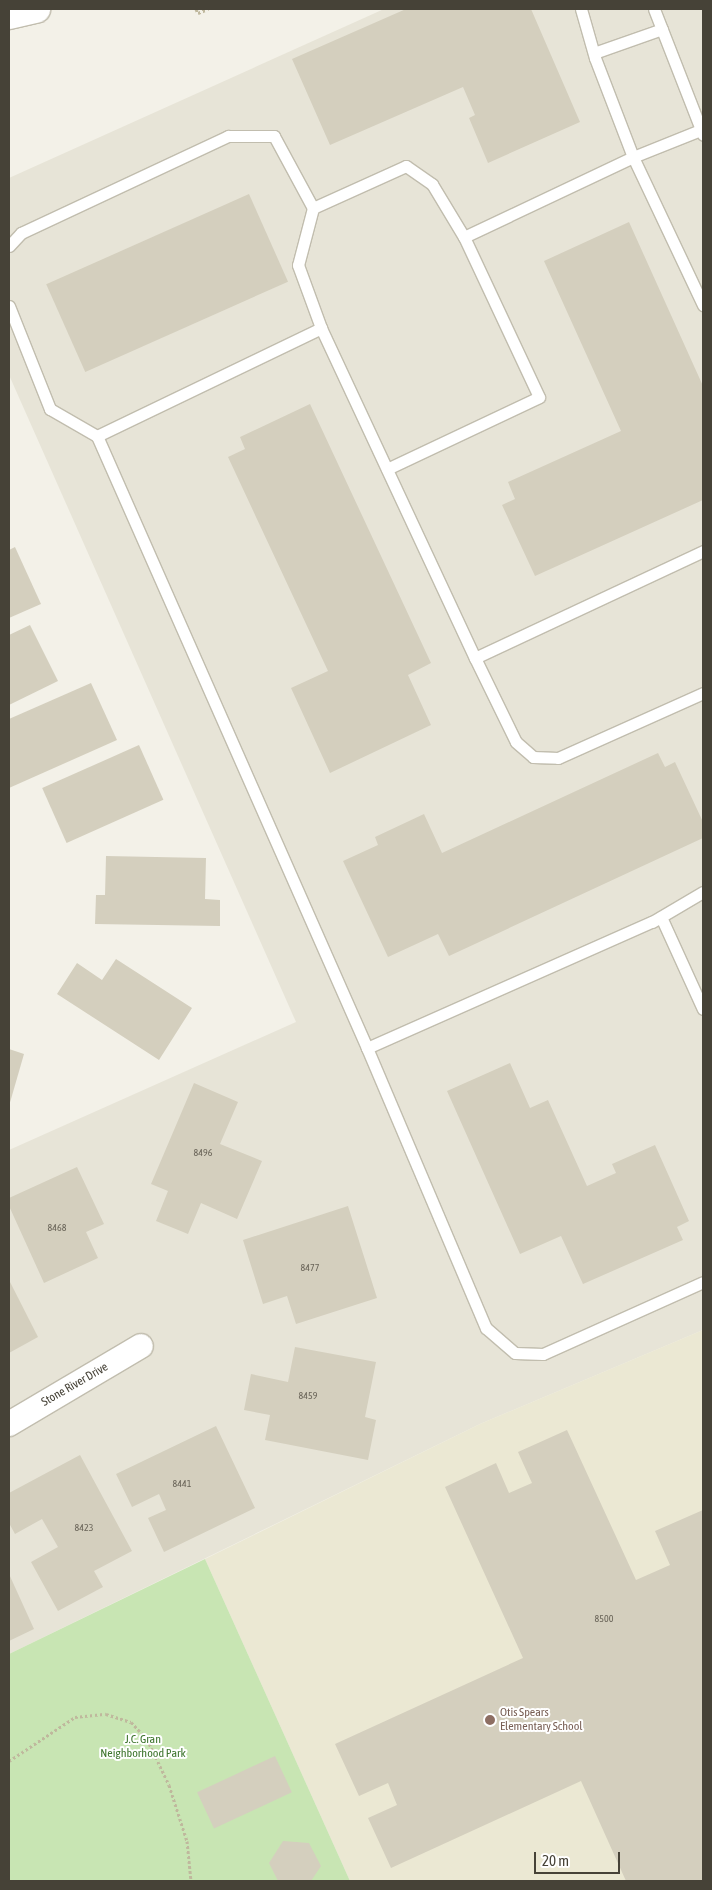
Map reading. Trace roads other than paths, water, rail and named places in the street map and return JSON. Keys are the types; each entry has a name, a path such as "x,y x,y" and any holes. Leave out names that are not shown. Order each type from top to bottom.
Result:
{"street":[{"path":"9,14 36,9"},
{"name":"Stone River Drive","path":"9,1424 141,1346"}],"lane":[{"path":"581,9 594,53 634,157 703,305"},
{"path":"464,237 634,157 703,131 654,9"},
{"path":"594,53 662,29"},
{"path":"9,246 20,233 228,136 274,136 313,208 298,264 321,328 516,742 533,757 558,758 702,696"},
{"path":"313,208 406,166 432,184 464,237 539,397 387,469"},
{"path":"9,306 50,409 97,436 367,1048 486,1328 515,1353 543,1354 703,1282"},
{"path":"97,436 321,328"},
{"path":"475,658 703,551"},
{"path":"367,1048 661,917 703,892"},
{"path":"661,917 703,1008"}],"place":[{"name":"Otis Spears Elementary School","path":"490,1720"}],"park label":[{"name":"J.C. Gran Neighborhood Park","path":"143,1747"}]}
